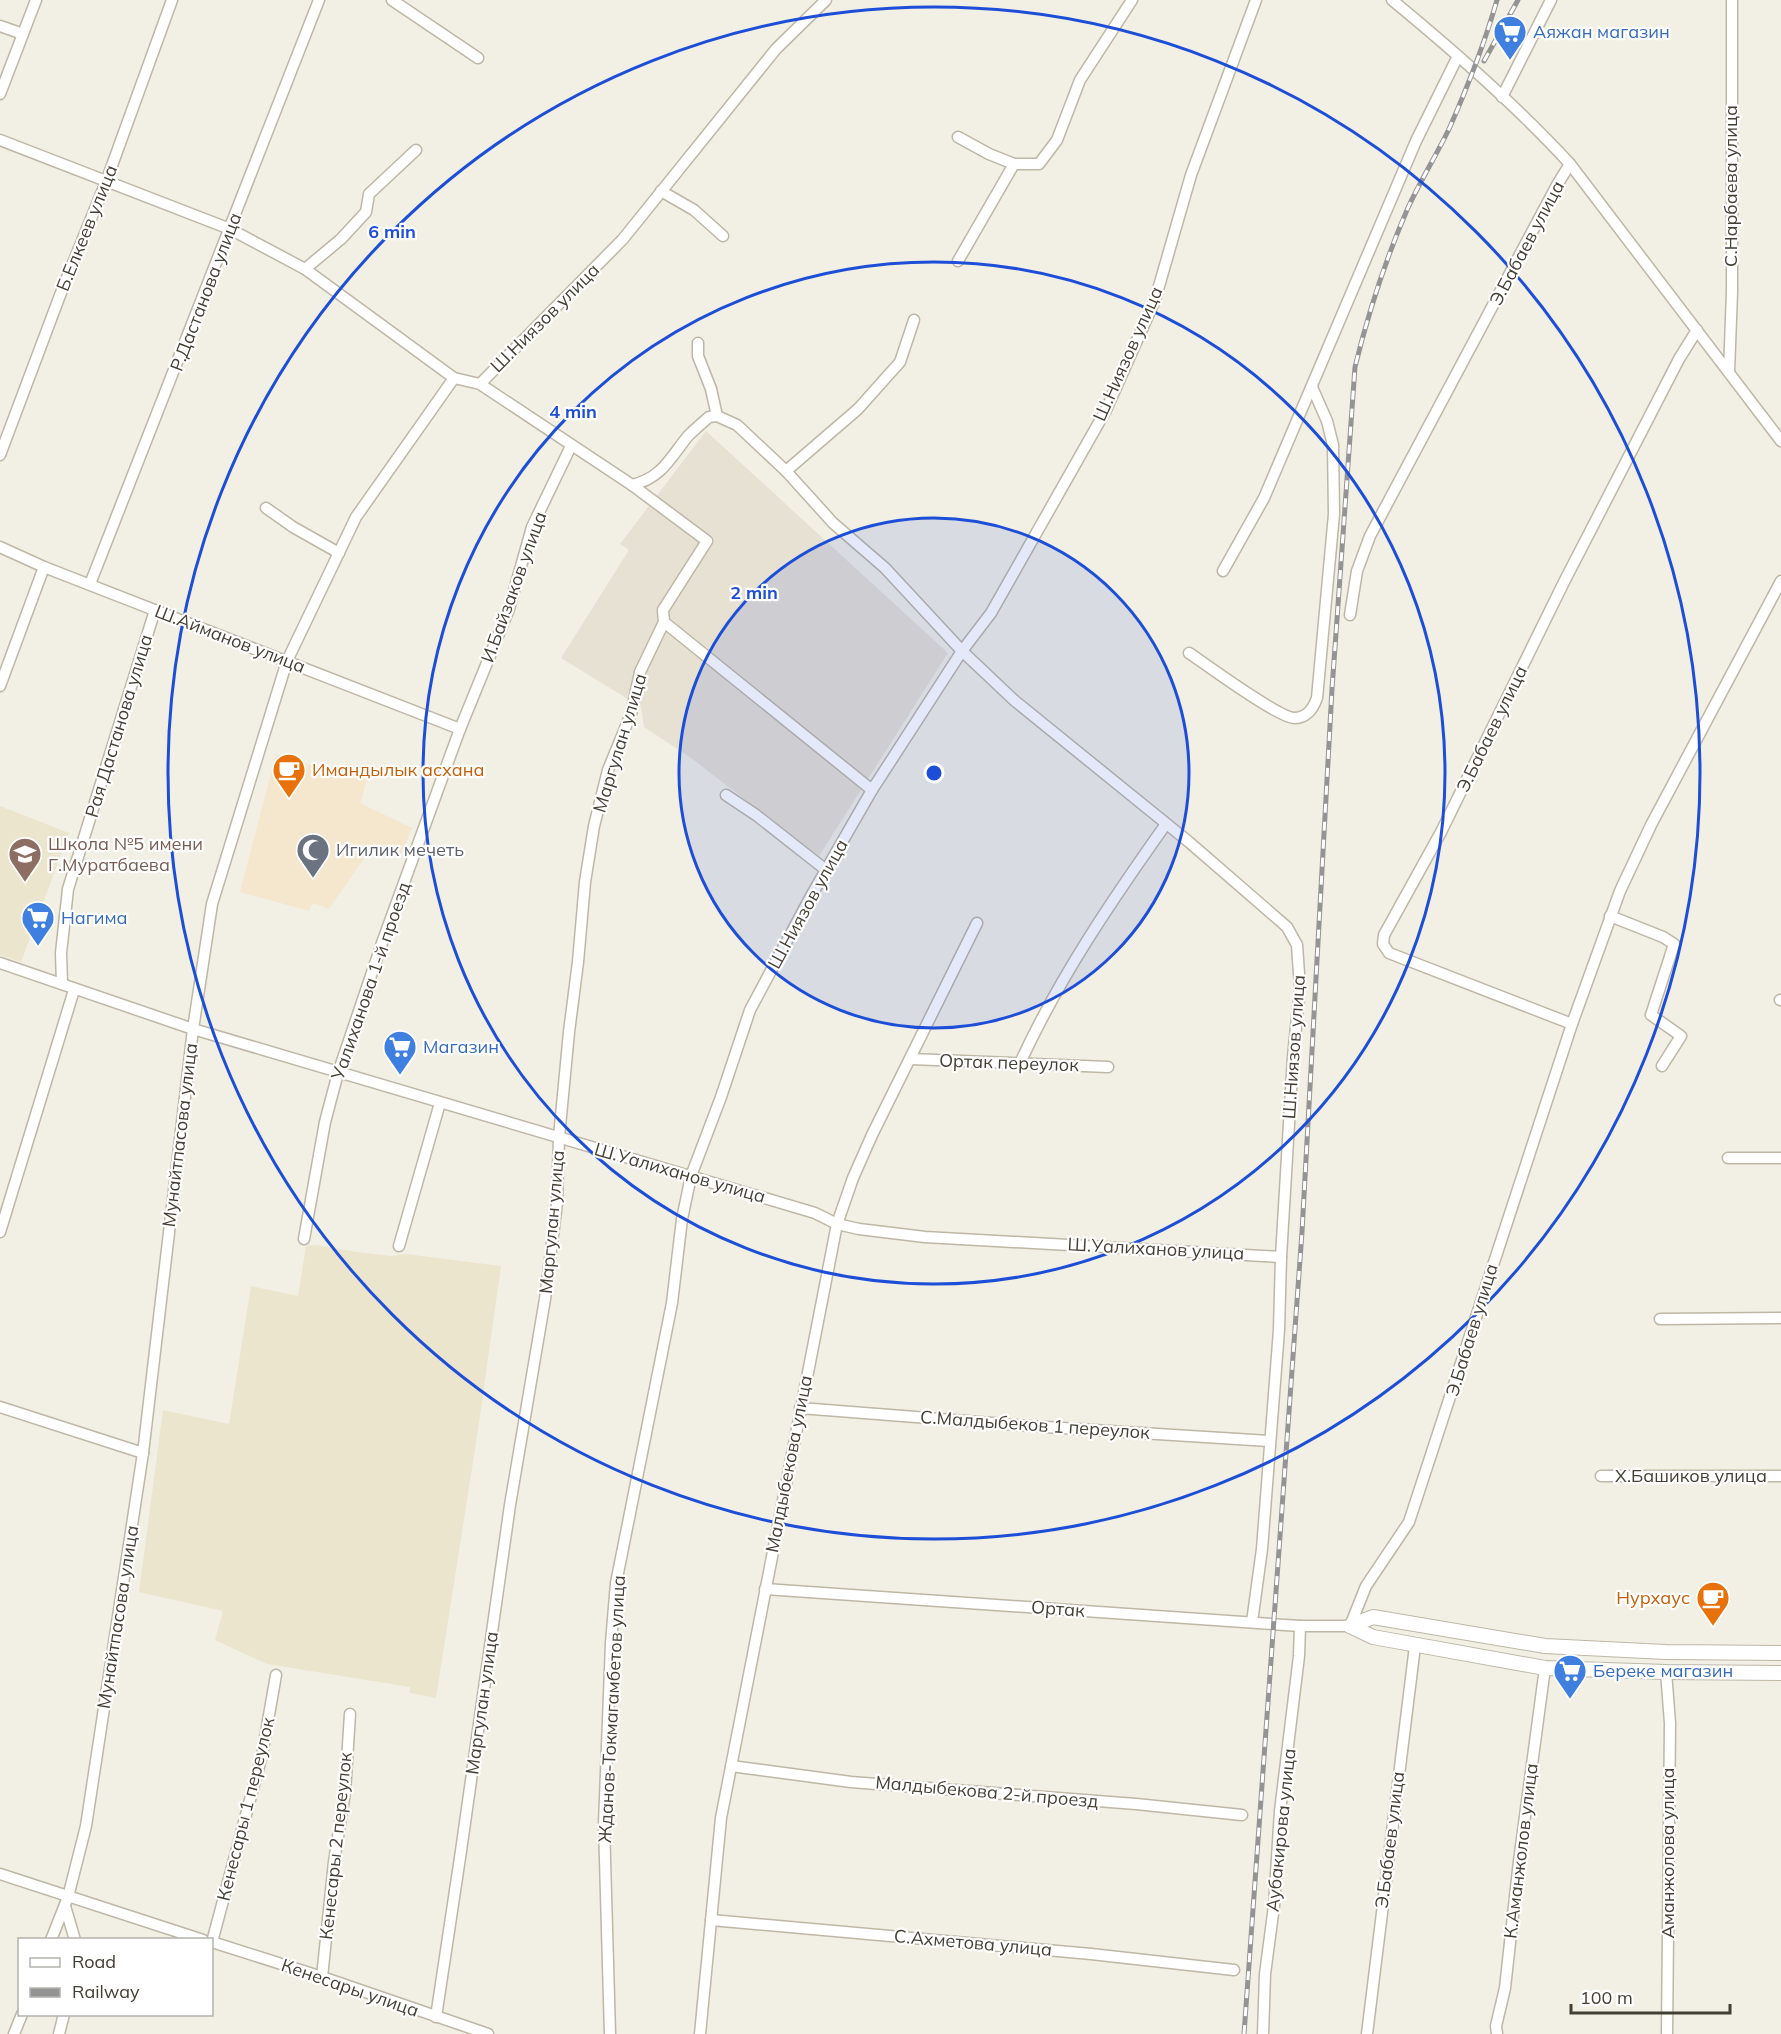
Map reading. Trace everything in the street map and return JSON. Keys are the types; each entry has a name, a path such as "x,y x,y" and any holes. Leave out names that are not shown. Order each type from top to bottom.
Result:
{"street":[{"path":"0,94 36,0"},
{"name":"Б.Елкеев улица","path":"0,455 62,290 106,182 172,0"},
{"name":"Р.Дастанова улица","path":"90,584 319,0"},
{"path":"392,0 478,58"},
{"name":"Ш.Ниязов улица","path":"632,485 480,384 623,239 776,48 826,0"},
{"path":"958,137 989,154 1014,164 1039,164 1056,140 1080,80 1132,0"},
{"name":"Ш.Ниязов улица","path":"691,1176 721,1097 750,1010 872,790 962,651 991,613 1106,410 1155,300 1191,175 1256,0"},
{"path":"1392,0 1458,56 1545,136 1570,164 1781,441"},
{"path":"1502,97 1551,0"},
{"name":"С.Нарбаева улица","path":"1729,372 1732,292 1732,0"},
{"path":"0,26 23,34"},
{"path":"1222,571 1264,498 1411,151 1458,56"},
{"path":"0,140 230,229 305,269 454,378 480,384"},
{"path":"305,269 341,239 366,212 369,194 416,150"},
{"path":"958,261 1014,164"},
{"name":"Э.Бабаев улица","path":"1350,615 1357,571 1370,536 1570,164"},
{"path":"661,191 694,210 723,236"},
{"path":"786,471 858,409 900,362 914,320"},
{"name":"Э.Бабаев улица","path":"1572,1024 1389,953 1383,944 1384,935 1441,832 1564,582 1679,359 1697,330"},
{"path":"632,485 646,482 662,470 689,435 709,417 717,416 711,389 698,356 699,343"},
{"name":"Мунайтпасова улица","path":"52,1938 66,1902 86,1826 143,1453 193,1029 212,904 287,661 356,517 454,378"},
{"path":"1189,653 1270,707 1293,718 1306,716 1313,709 1317,698 1334,503 1333,445 1327,421 1312,387"},
{"name":"Ш.Ниязов улица","path":"717,416 737,425 786,471 833,523 885,568 962,651 1015,701 1166,824 1287,927 1298,945 1300,988 1293,1057 1279,1330 1262,1549 1252,1622"},
{"name":"И.Байзаков улица","path":"460,729 509,609 532,527 571,446"},
{"name":"Маргулан улица","path":"436,2017 510,1505 545,1299 557,1203 559,1137 569,1032 585,882 594,826 608,770 631,714 640,672 664,622 663,610 707,541 632,485"},
{"path":"266,508 293,528 339,553"},
{"name":"Ш.Айманов улица","path":"0,547 44,567 460,729"},
{"path":"0,686 44,567"},
{"name":"Э.Бабаев улица","path":"1350,1626 1366,1586 1409,1522 1413,1512 1572,1024 1620,891 1651,825 1781,581"},
{"name":"Рая Дастанова улица","path":"62,984 61,953 68,889 155,610"},
{"path":"664,622 872,790"},
{"name":"Уалиханова 1-й проезд","path":"304,1239 325,1122 338,1073 381,944 460,729"},
{"path":"726,795 756,815 826,870"},
{"path":"1020,1063 1065,977 1109,907 1166,824"},
{"path":"1611,916 1663,937 1674,944 1651,1015 1681,1036 1662,1066"},
{"name":"Малдыбекова улица","path":"700,2034 721,1818 837,1224 853,1178 872,1135 977,923"},
{"name":"Ш.Уалиханов улица","path":"0,963 193,1029 814,1213 837,1224 925,1237 1281,1257"},
{"path":"0,1232 74,990"},
{"name":"Ортак переулок","path":"911,1059 1108,1067"},
{"path":"399,1246 440,1103"},
{"path":"1728,1158 1781,1158"},
{"name":"Жданов-Токмагамбетов улица","path":"610,2034 604,1824 611,1643 616,1583 672,1303 682,1219 691,1176"},
{"path":"1660,1319 1781,1318"},
{"path":"0,1407 143,1453"},
{"name":"С.Малдыбеков 1 переулок","path":"800,1408 1030,1426 1269,1441"},
{"name":"Х.Башиков улица","path":"1601,1476 1781,1476"},
{"name":"Ортак","path":"765,1589 1300,1626 1350,1626 1373,1617 1545,1646 1666,1652 1781,1653"},
{"name":"Аубакирова улица","path":"1263,2034 1265,1974 1274,1906 1280,1811 1299,1656 1300,1626"},
{"name":"Ортак","path":"1350,1626 1373,1637 1545,1668 1781,1673"},
{"name":"Э.Бабаев улица","path":"1367,2034 1415,1646"},
{"name":"К.Аманжолов улица","path":"1497,2034 1496,2026 1505,1988 1519,1861 1545,1668"},
{"name":"Аманжолова улица","path":"1666,1672 1670,1723 1667,2034"},
{"name":"Кенесары 1 переулок","path":"213,1938 262,1755 276,1675"},
{"name":"Кенесары 2 переулок","path":"322,1977 334,1862 345,1792 350,1714"},
{"name":"Малдыбекова 2-й проезд","path":"731,1766 851,1782 1056,1797 1242,1815"},
{"path":"0,1874 66,1902 196,1938"},
{"path":"66,1902 75,1938"},
{"name":"С.Ахметова улица","path":"711,1920 1091,1953 1234,1970"},
{"name":"Кенесары улица","path":"213,1942 488,2034"},
{"path":"14,2034 21,2016"},
{"path":"59,2034 64,2016"}],"shaded area":[{"path":"706,431 948,653 819,856 691,758 644,727 641,707 561,658 629,550 620,544"},
{"path":"276,754 339,774 348,763 370,771 360,803 412,828 400,858 372,847 329,909 313,903 309,911 240,892"},
{"name":"Школа №5 имени Г.Муратбаева","path":"0,806 69,833 21,962 0,955"},
{"path":"316,1245 391,1256 406,1254 501,1266 436,1698 410,1693 410,1687 267,1664 215,1640 223,1611 139,1592 163,1410 229,1424 251,1286 298,1296 306,1246"}],"railway":[{"path":"1244,2034 1302,1232 1332,689 1355,367 1371,307 1391,249 1412,200 1456,113 1497,0"},
{"path":"1484,61 1518,0"}],"place":[{"name":"Аяжан магазин","path":"1510,61"},
{"name":"Имандылык асхана","path":"289,799"},
{"name":"Игилик мечеть","path":"313,879"},
{"name":"Школа №5 имени Г.Муратбаева","path":"25,883"},
{"name":"Нагима","path":"38,947"},
{"name":"Магазин","path":"400,1076"},
{"name":"Нурхаус","path":"1713,1627"},
{"name":"Береке магазин","path":"1570,1700"}]}
